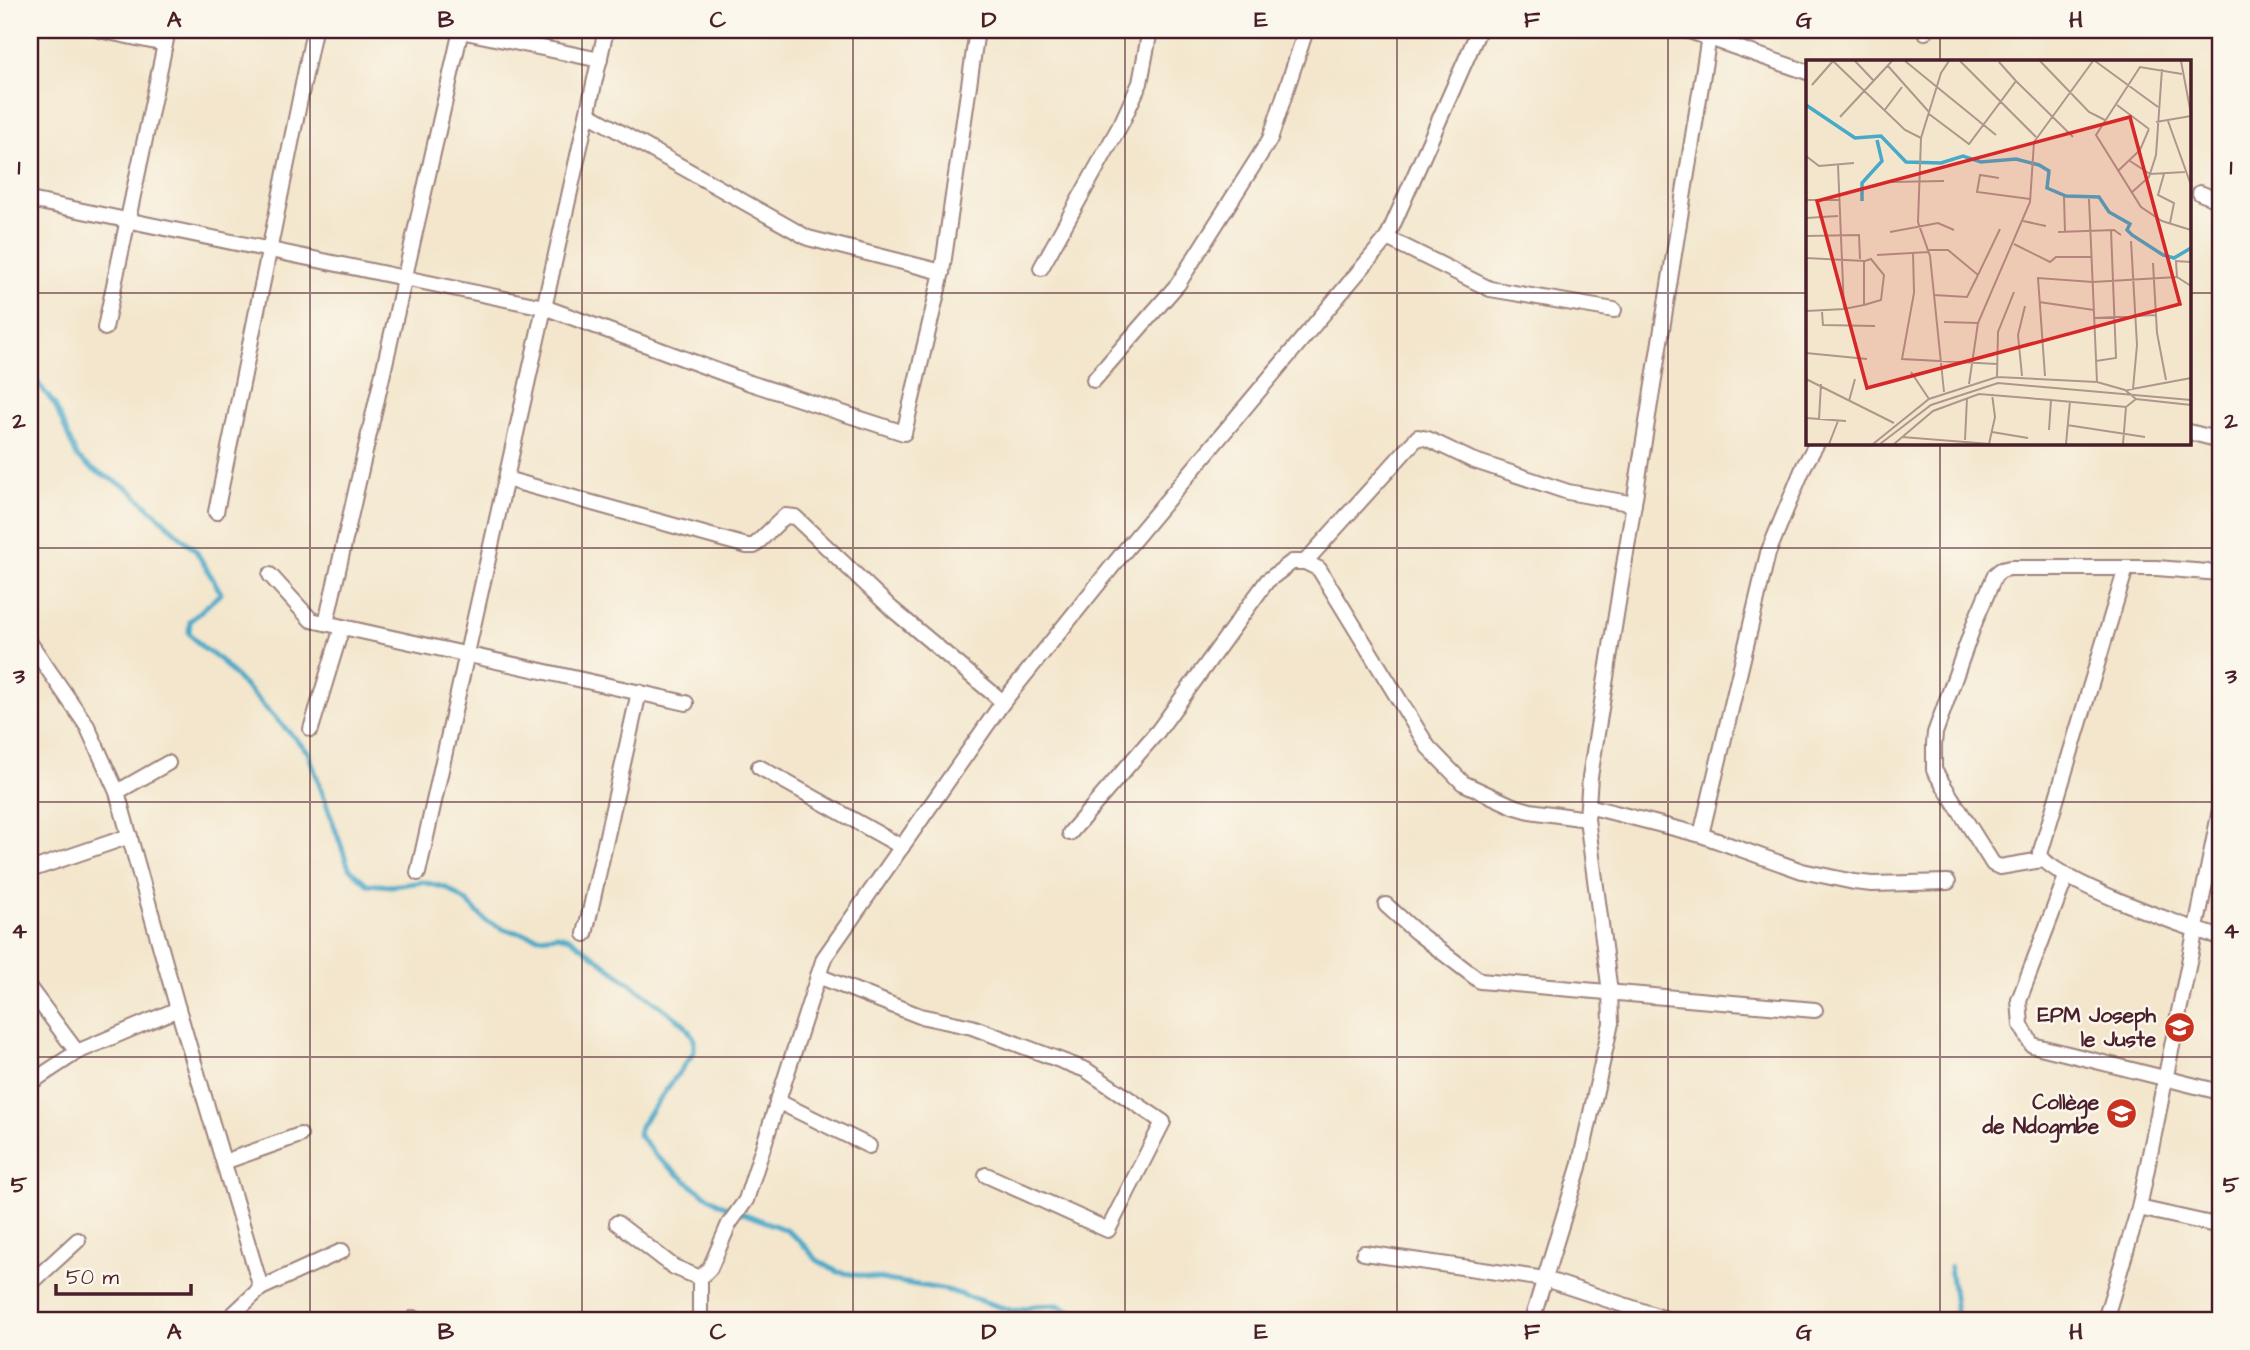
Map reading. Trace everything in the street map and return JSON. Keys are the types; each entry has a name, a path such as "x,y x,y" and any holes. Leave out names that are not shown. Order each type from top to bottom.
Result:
{"street":[{"path":"99,30 166,37 105,328"},
{"path":"216,512 314,30"},
{"path":"326,623 459,30 600,60"},
{"path":"418,873 606,30"},
{"path":"30,200 544,307 750,383 904,433 942,272 976,30"},
{"path":"1041,268 1122,122 1140,83 1150,30"},
{"path":"1094,380 1178,284 1270,139 1306,30"},
{"path":"700,1320 700,1278 710,1268 729,1224 746,1200 824,958 1003,702 1127,548 1387,238 1479,30"},
{"path":"1686,30 1709,34 1806,72"},
{"path":"1532,1320 1579,1167 1611,1023 1587,812 1590,776 1709,34"},
{"path":"587,114 808,238 942,272"},
{"path":"2200,194 2220,201"},
{"path":"1387,238 1490,289 1614,310"},
{"path":"2190,432 2220,440"},
{"path":"1306,562 1418,437 1472,460 1568,492 1633,504"},
{"path":"1701,835 1768,553 1815,444"},
{"path":"506,479 747,545 754,545 785,516 795,517 892,609 1003,702"},
{"path":"1070,833 1158,731 1267,581 1292,562 1306,562 1319,569 1428,747 1463,783 1530,811 1587,812 1701,835 1802,871 1854,882 1948,882"},
{"path":"2042,860 2040,849 2126,568"},
{"path":"2220,573 2157,568 2001,570 1995,575 1976,619 1936,733 1934,769 1993,864 2000,866 2042,860 2066,877 2197,931 2220,937"},
{"path":"270,575 311,620 685,703"},
{"path":"311,729 342,627"},
{"path":"30,643 87,726 117,792 261,1288"},
{"path":"585,934 639,692"},
{"path":"117,792 167,763"},
{"path":"759,766 902,847"},
{"path":"2107,1320 2139,1208 2220,810"},
{"path":"30,870 130,836"},
{"path":"2066,877 2019,1000 2021,1025 2027,1039 2032,1045 2220,1092"},
{"path":"1386,905 1416,932 1480,981 1815,1010"},
{"path":"818,976 920,1016 972,1027 1086,1070 1163,1122 1108,1230 986,1175"},
{"path":"30,989 77,1052"},
{"path":"30,1083 77,1052 178,1009"},
{"path":"777,1101 869,1146"},
{"path":"224,1162 300,1135"},
{"path":"2139,1208 2220,1226"},
{"path":"617,1223 674,1266 700,1278"},
{"path":"30,1284 78,1240"},
{"path":"227,1320 261,1288 342,1251"},
{"path":"1364,1253 1545,1279 1670,1320"}],"waterway":[{"path":"30,373 55,405 77,457 92,469 128,488 196,551 221,593 190,621 189,633 203,648 219,659 308,752 349,868 367,884 391,886 423,882 447,888 467,902 486,921 506,930 539,937 557,935 570,938 683,1023 694,1038 694,1052 640,1126 638,1134 657,1157 695,1188 720,1204 786,1230 817,1260 838,1272 947,1290 1013,1311 1058,1305 1086,1320"},
{"path":"1950,1267 1957,1320"}],"place":[{"name":"EPM Joseph le Juste","path":"2179,1027"},
{"name":"Collège de Ndogmbe","path":"2122,1114"}]}
